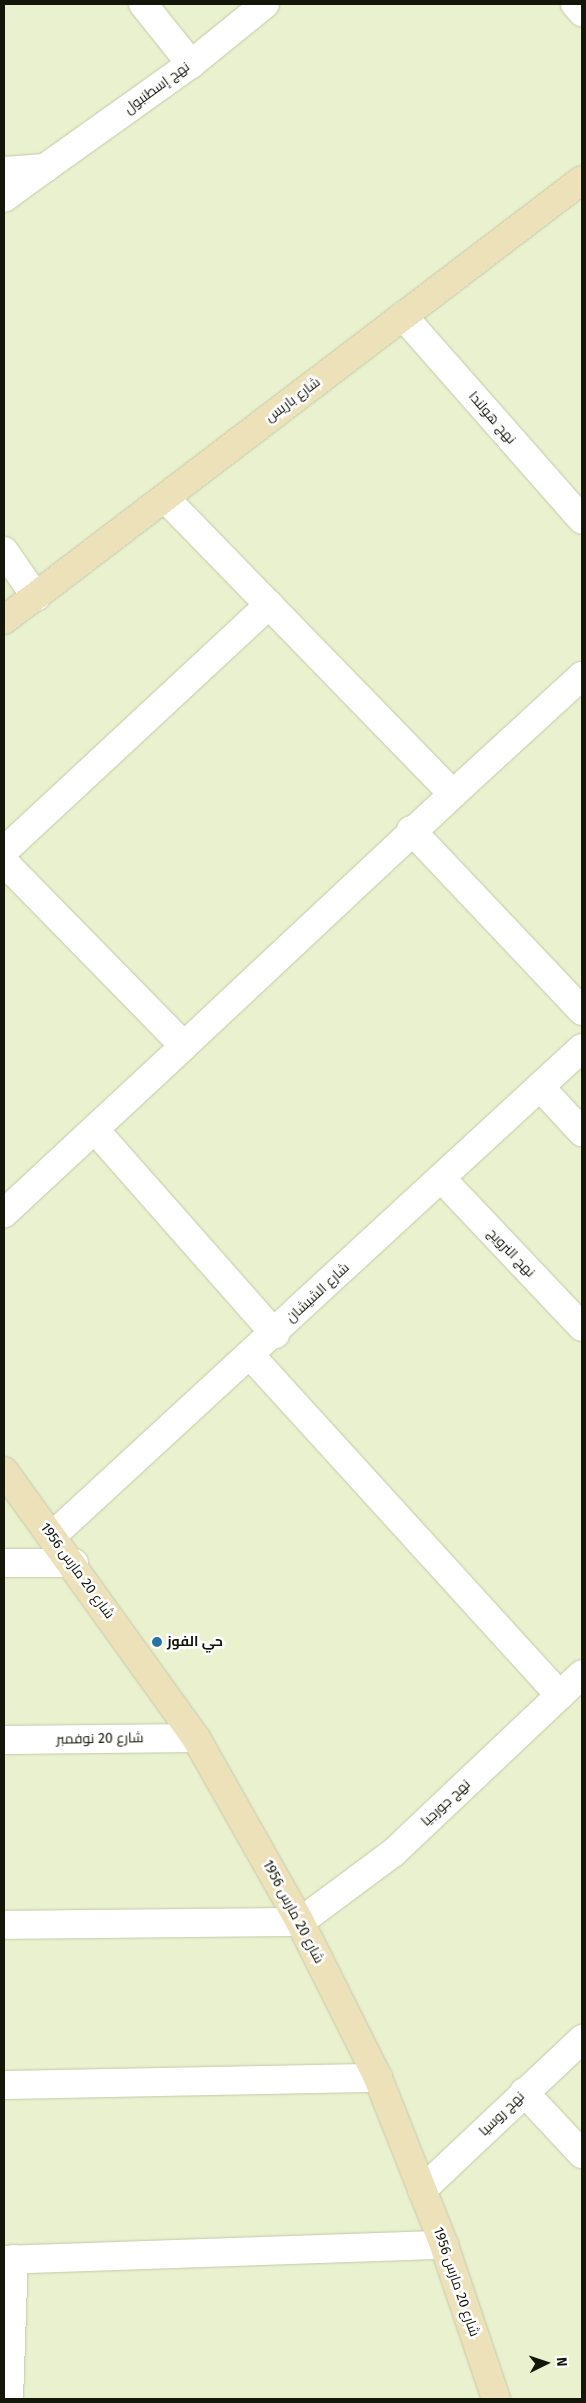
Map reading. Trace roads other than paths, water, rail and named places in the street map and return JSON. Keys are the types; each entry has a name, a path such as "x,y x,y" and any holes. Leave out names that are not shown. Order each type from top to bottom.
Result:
{"street":[{"path":"144,4 191,64"},
{"name":"نهج إسطنبول","path":"4,198 191,64 265,4"},
{"path":"575,4 582,12"},
{"path":"4,171 45,168"},
{"name":"شارع باريس","path":"4,620 582,180"},
{"name":"نهج هولندا","path":"403,316 582,520"},
{"path":"165,498 453,794"},
{"path":"4,551 36,597"},
{"path":"4,851 269,605"},
{"path":"4,1213 96,1131 411,830 582,676"},
{"path":"411,830 582,1011"},
{"path":"4,862 184,1046"},
{"name":"شارع الشيشان","path":"52,1536 275,1334 582,1048"},
{"path":"540,1087 582,1132"},
{"path":"96,1131 275,1334"},
{"name":"نهج النرويج","path":"441,1178 582,1328"},
{"path":"251,1356 560,1695"},
{"name":"شارع 20 مارس 1956","path":"4,1471 74,1564 196,1738 300,1922 378,2078 444,2245 496,2399"},
{"path":"4,1563 74,1564"},
{"name":"نهج جورجيا","path":"300,1922 393,1854 582,1674"},
{"name":"شارع 20 نوفمبر","path":"4,1740 196,1738"},
{"path":"4,1926 300,1922"},
{"name":"نهج روسيا","path":"422,2190 582,2039"},
{"path":"4,2084 378,2078"},
{"path":"524,2092 582,2154"},
{"path":"9,2399 9,2260 444,2245"}],"place":[{"name":"حي الفوز","path":"157,1642"}]}
